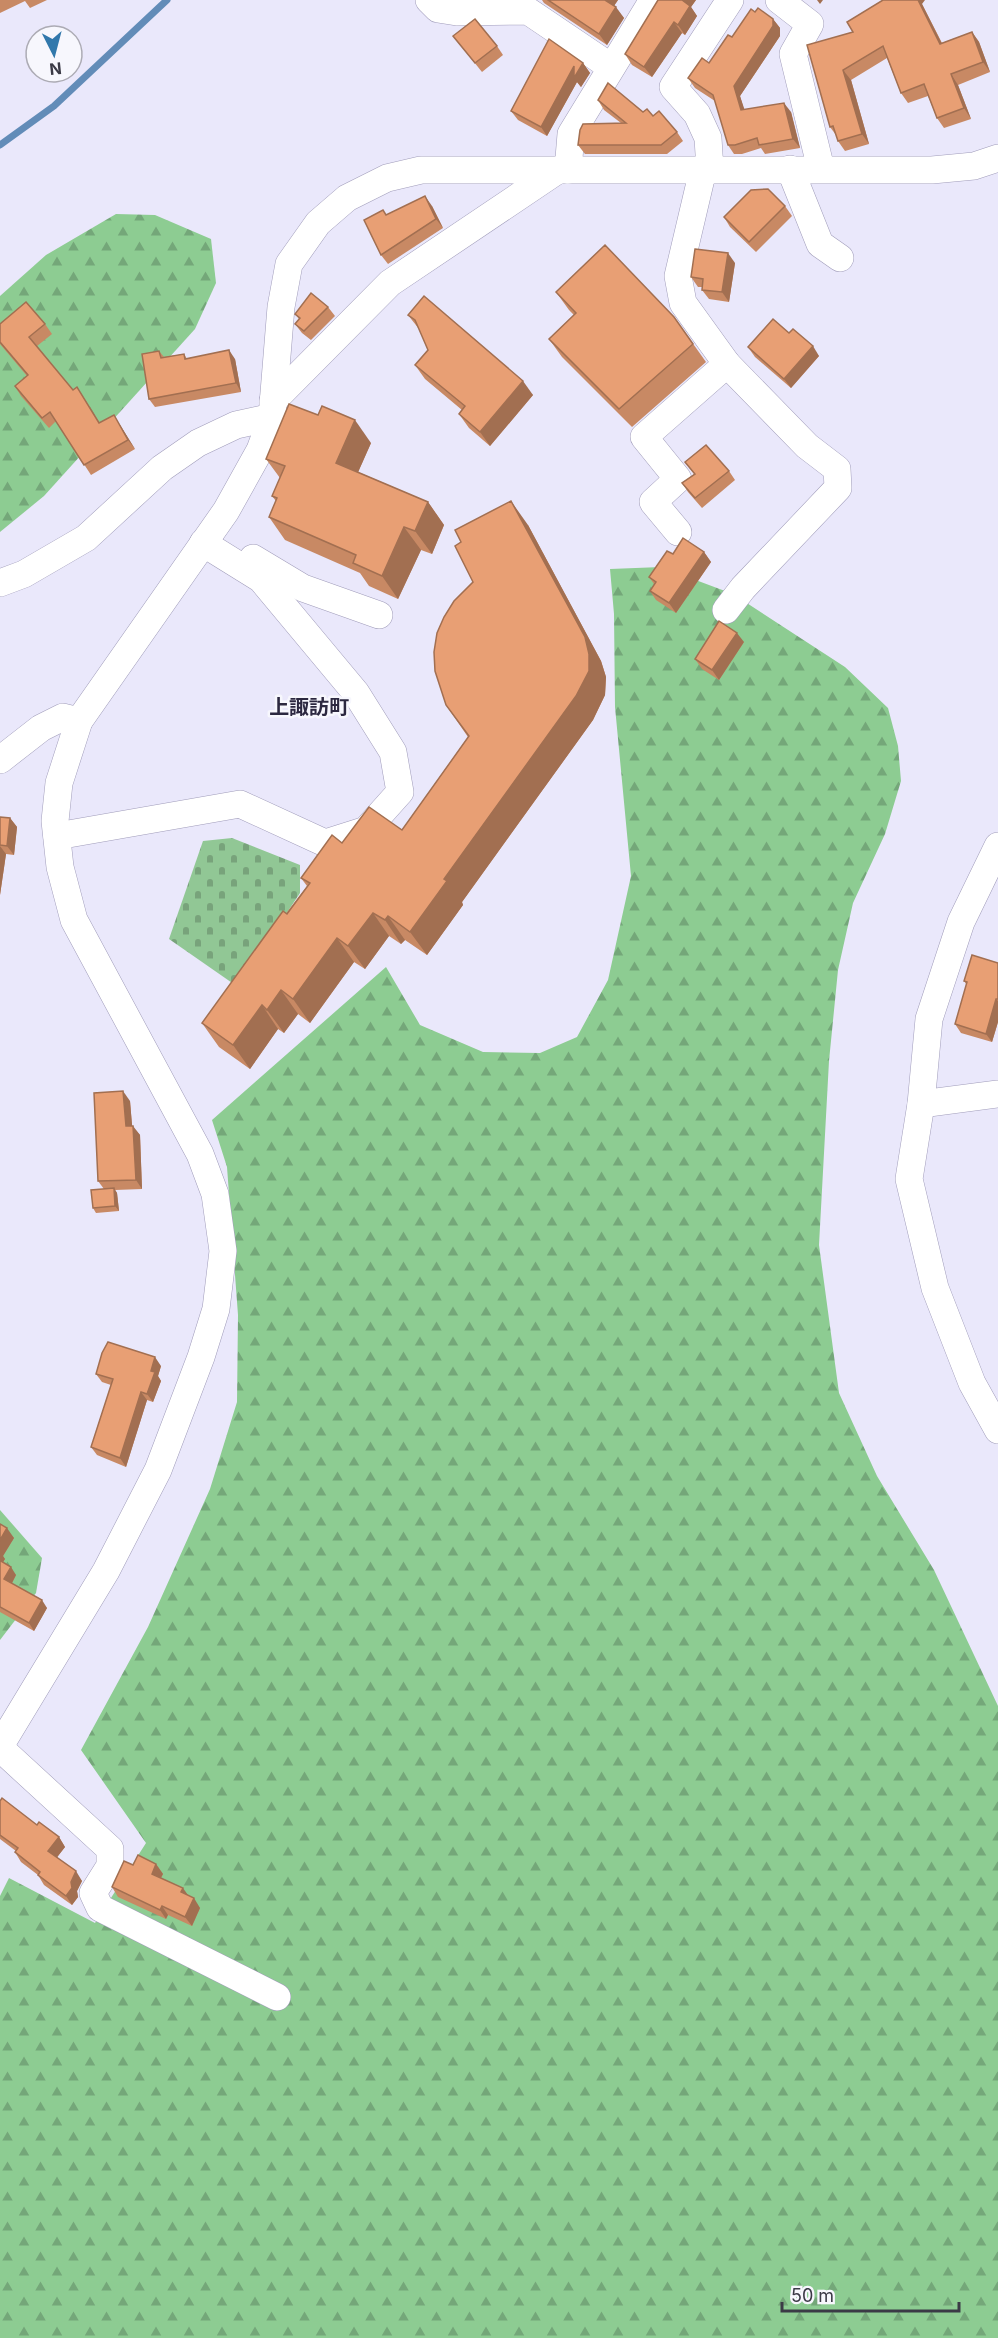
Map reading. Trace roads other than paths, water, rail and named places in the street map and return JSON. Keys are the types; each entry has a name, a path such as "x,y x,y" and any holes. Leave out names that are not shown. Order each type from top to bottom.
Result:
{"street":[{"path":"429,0 438,9 457,12 528,11 611,67"},
{"path":"0,583 24,574 86,538 162,468 198,444 273,409 390,283 563,170 571,134 653,0"},
{"path":"726,610 742,588 838,488 837,469 807,447 727,364 683,303 678,276 706,170 708,138 697,114 673,87 730,0"},
{"path":"779,0 810,24 793,54 821,169"},
{"path":"277,1997 100,1908 93,1893 110,1866 110,1849 0,1747 106,1571 158,1470 201,1357 216,1309 223,1251 215,1194 200,1154 74,920 60,867 55,821 60,783 79,721 226,511 260,450 273,409 281,307 289,264 318,224 347,198 387,178 421,170 932,170 974,166 998,158"},
{"path":"790,169 820,244 840,258"},
{"path":"678,532 653,502 678,479 644,437 727,364"},
{"path":"207,538 303,588 379,615"},
{"path":"57,836 240,804 325,843 366,830 400,792 393,752 356,693 261,579 207,538"},
{"path":"0,760 42,728 63,717 79,721"},
{"path":"998,846 961,922 929,1019 921,1104 909,1179 935,1288 972,1383 998,1430"},
{"path":"921,1104 998,1094"}],"waterway":[{"path":"0,145 54,106 167,0"}],"district":[{"name":"上諏訪町","path":"309,707"}]}
